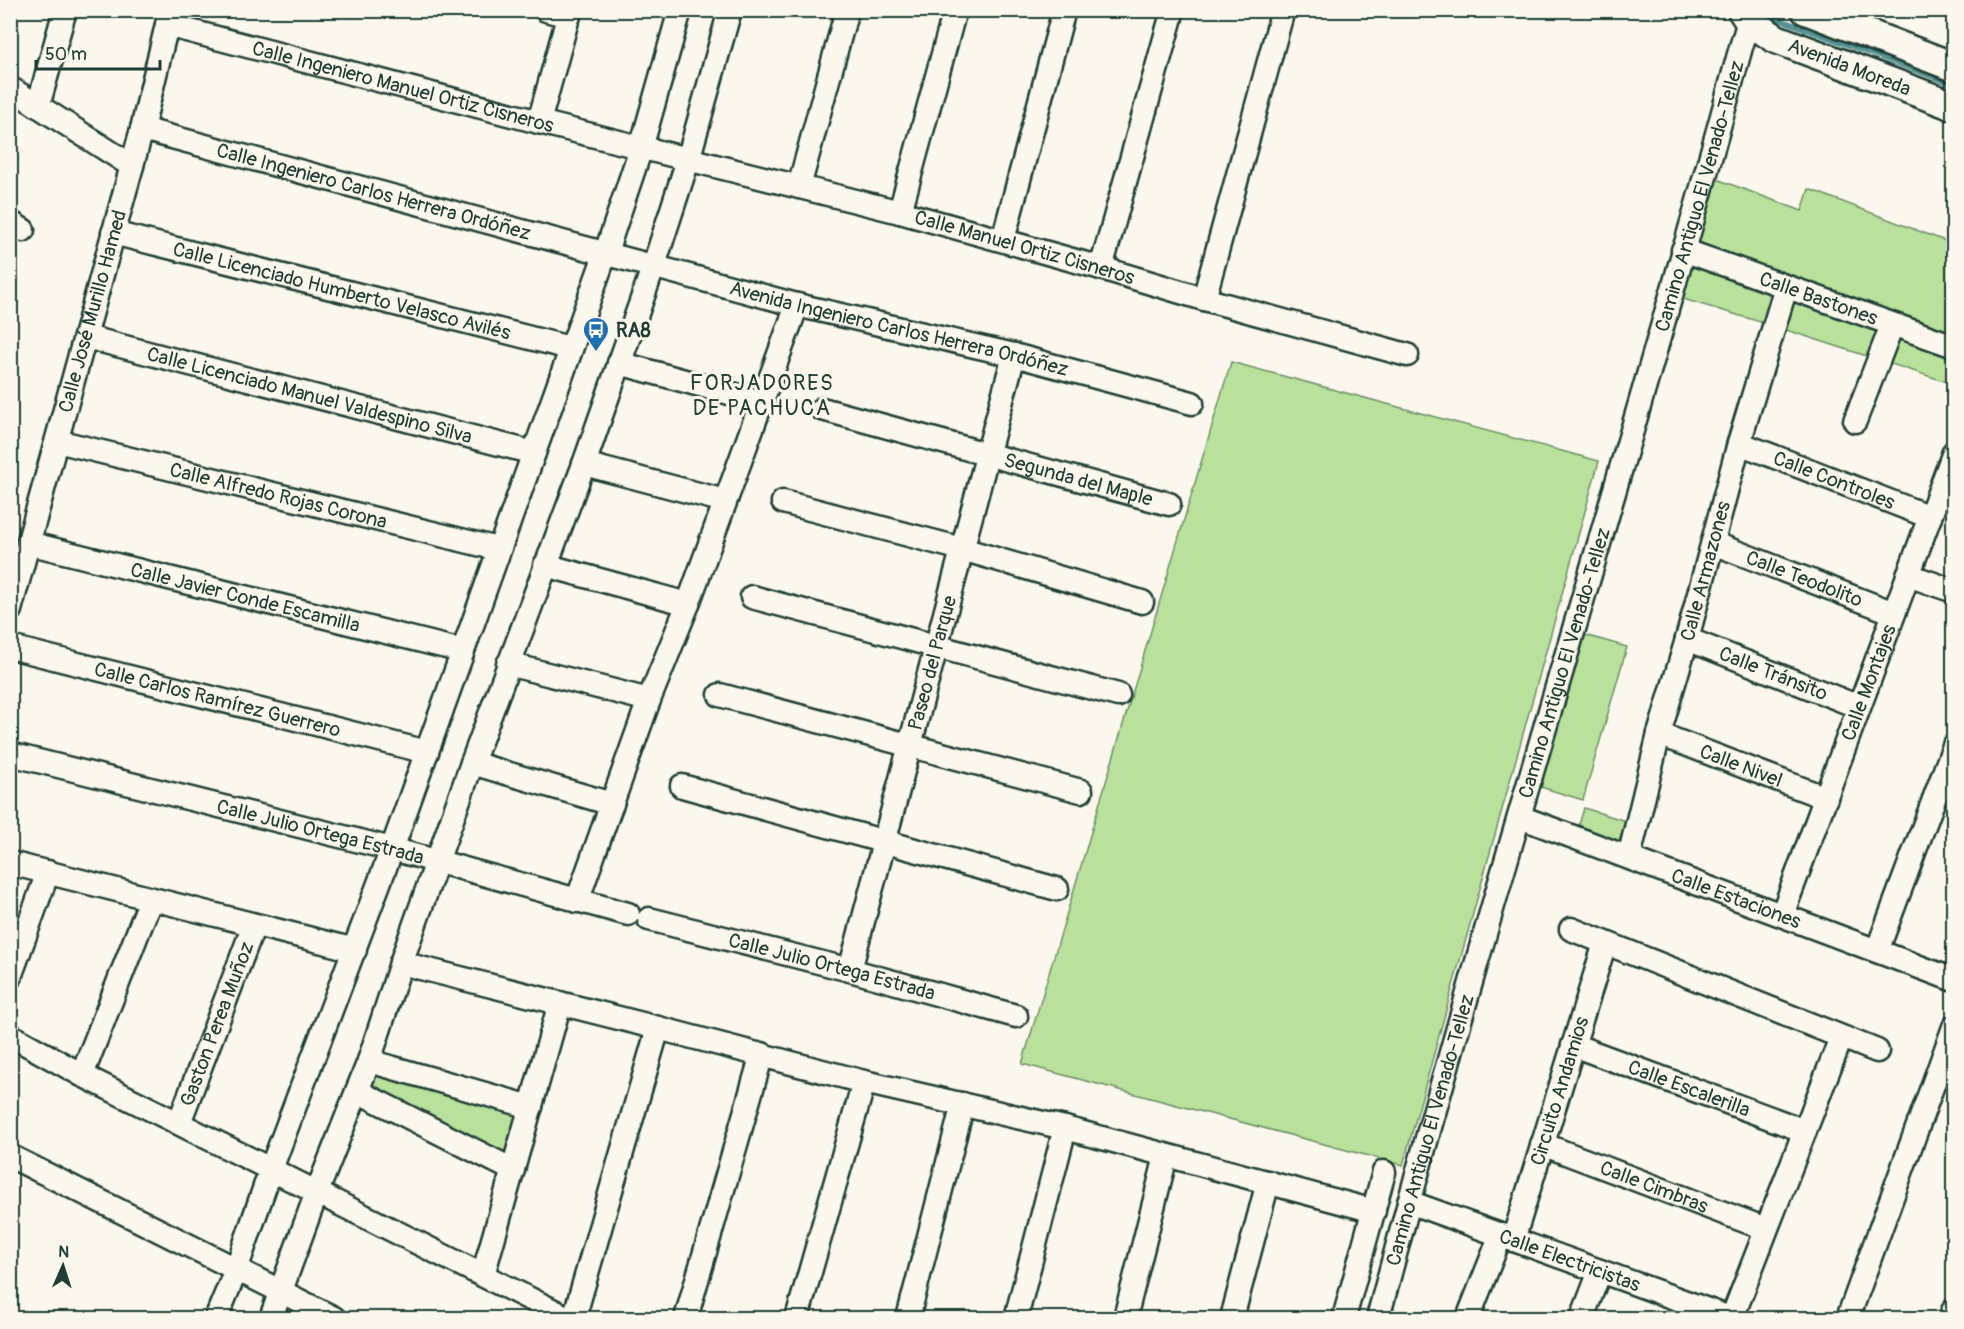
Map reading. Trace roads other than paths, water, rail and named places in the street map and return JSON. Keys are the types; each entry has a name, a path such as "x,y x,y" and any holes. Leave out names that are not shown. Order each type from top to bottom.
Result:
{"main road":[{"name":"Avenida Moreda","path":"1806,10 1859,21 1953,67"},
{"name":"Avenida Moreda","path":"1749,14 1776,39 1953,106"}],"street":[{"path":"38,106 65,10"},
{"path":"539,122 569,13 546,10"},
{"path":"217,1316 392,849 606,252 641,148 680,10"},
{"path":"271,1318 317,1192 369,1061 401,963 472,764 620,363 688,160 730,10"},
{"path":"799,187 848,10"},
{"path":"900,212 956,10"},
{"path":"1003,240 1064,10"},
{"path":"1101,268 1173,10"},
{"path":"1204,299 1283,10"},
{"name":"Camino Antiguo El Venado-Tellez","path":"1378,1318 1409,1202 1668,307 1749,14"},
{"name":"Calle Ingeniero Manuel Ortiz Cisneros","path":"169,18 539,122 641,148"},
{"name":"Calle José Murillo Hamed","path":"10,610 142,129 169,18"},
{"path":"10,88 132,166"},
{"name":"Calle Ingeniero Carlos Herrera Ordóñez","path":"142,129 606,252"},
{"name":"Calle Manuel Ortiz Cisneros","path":"641,148 900,212 1407,355"},
{"name":"Calle Licenciado Humberto Velasco Avilés","path":"113,233 570,348"},
{"name":"Calle Bastones","path":"1683,250 1953,346"},
{"name":"Avenida Ingeniero Carlos Herrera Ordóñez","path":"606,252 797,305 1014,355 1192,403"},
{"name":"Calle Armazones","path":"1629,857 1659,734 1687,639 1739,443 1786,287"},
{"path":"577,901 649,700 688,604 797,305"},
{"path":"1855,421 1892,325"},
{"name":"Calle Licenciado Manuel Valdespino Silva","path":"86,336 534,453"},
{"name":"Paseo del Parque","path":"850,970 912,745 1014,355"},
{"path":"620,363 762,402"},
{"name":"Segunda del Maple","path":"822,409 1169,504"},
{"name":"Calle Alfredo Rojas Corona","path":"57,441 498,549"},
{"name":"Calle Controles","path":"1739,443 1930,517"},
{"name":"Calle Montajes","path":"1782,915 1953,452"},
{"path":"584,464 725,501"},
{"path":"783,502 962,549 1142,602"},
{"name":"Calle Javier Conde Escamilla","path":"28,543 462,651"},
{"name":"Calle Teodolito","path":"1713,543 1894,613"},
{"path":"545,566 688,604"},
{"path":"1908,575 1953,591"},
{"path":"752,597 1118,695"},
{"name":"Calle Tránsito","path":"1687,639 1859,706"},
{"name":"Calle Carlos Ramírez Guerrero","path":"10,647 427,752"},
{"path":"508,664 649,700"},
{"path":"720,695 1081,791"},
{"name":"Calle Nivel","path":"1659,734 1826,798"},
{"path":"1877,951 1947,782 1953,746"},
{"name":"Calle Julio Ortega Estrada","path":"10,754 392,849 577,901 850,970 1016,1016"},
{"path":"472,764 612,804"},
{"path":"682,786 1057,889"},
{"name":"Calle Estaciones","path":"1520,817 1953,980"},
{"path":"10,863 355,950"},
{"path":"11,974 48,872"},
{"path":"82,1075 151,899"},
{"name":"Gaston Perea Muñoz","path":"179,1123 254,925"},
{"path":"1571,928 1877,1051"},
{"name":"Circuito Andamios","path":"1468,1318 1507,1237 1542,1144 1605,943"},
{"path":"401,963 864,1082 1065,1128 1374,1210"},
{"path":"483,1275 560,1003"},
{"path":"1848,1318 1953,1027"},
{"path":"574,1318 658,1028"},
{"path":"10,1035 82,1075 568,1318"},
{"path":"1731,1318 1841,1038"},
{"name":"Calle Escalerilla","path":"1573,1045 1805,1131"},
{"path":"686,1318 762,1054"},
{"path":"369,1061 531,1107"},
{"path":"797,1318 864,1082"},
{"path":"357,1091 513,1170"},
{"path":"908,1318 963,1104"},
{"path":"1016,1318 1065,1128"},
{"name":"Calle Cimbras","path":"1542,1144 1766,1229"},
{"path":"1125,1318 1166,1155"},
{"path":"10,1156 334,1318"},
{"path":"1344,1318 1384,1172"},
{"path":"1232,1318 1268,1182"},
{"name":"Calle Electricistas","path":"1409,1202 1600,1271 1693,1312 1731,1318"},
{"path":"1582,1318 1600,1271"},
{"path":"1950,1318 1953,1309"}],"waterway":[{"path":"1762,10 1768,15 1954,85"}],"place":[{"name":"RA8","path":"596,353"}],"district":[{"name":"FORJADORES DE PACHUCA","path":"762,396"}]}
